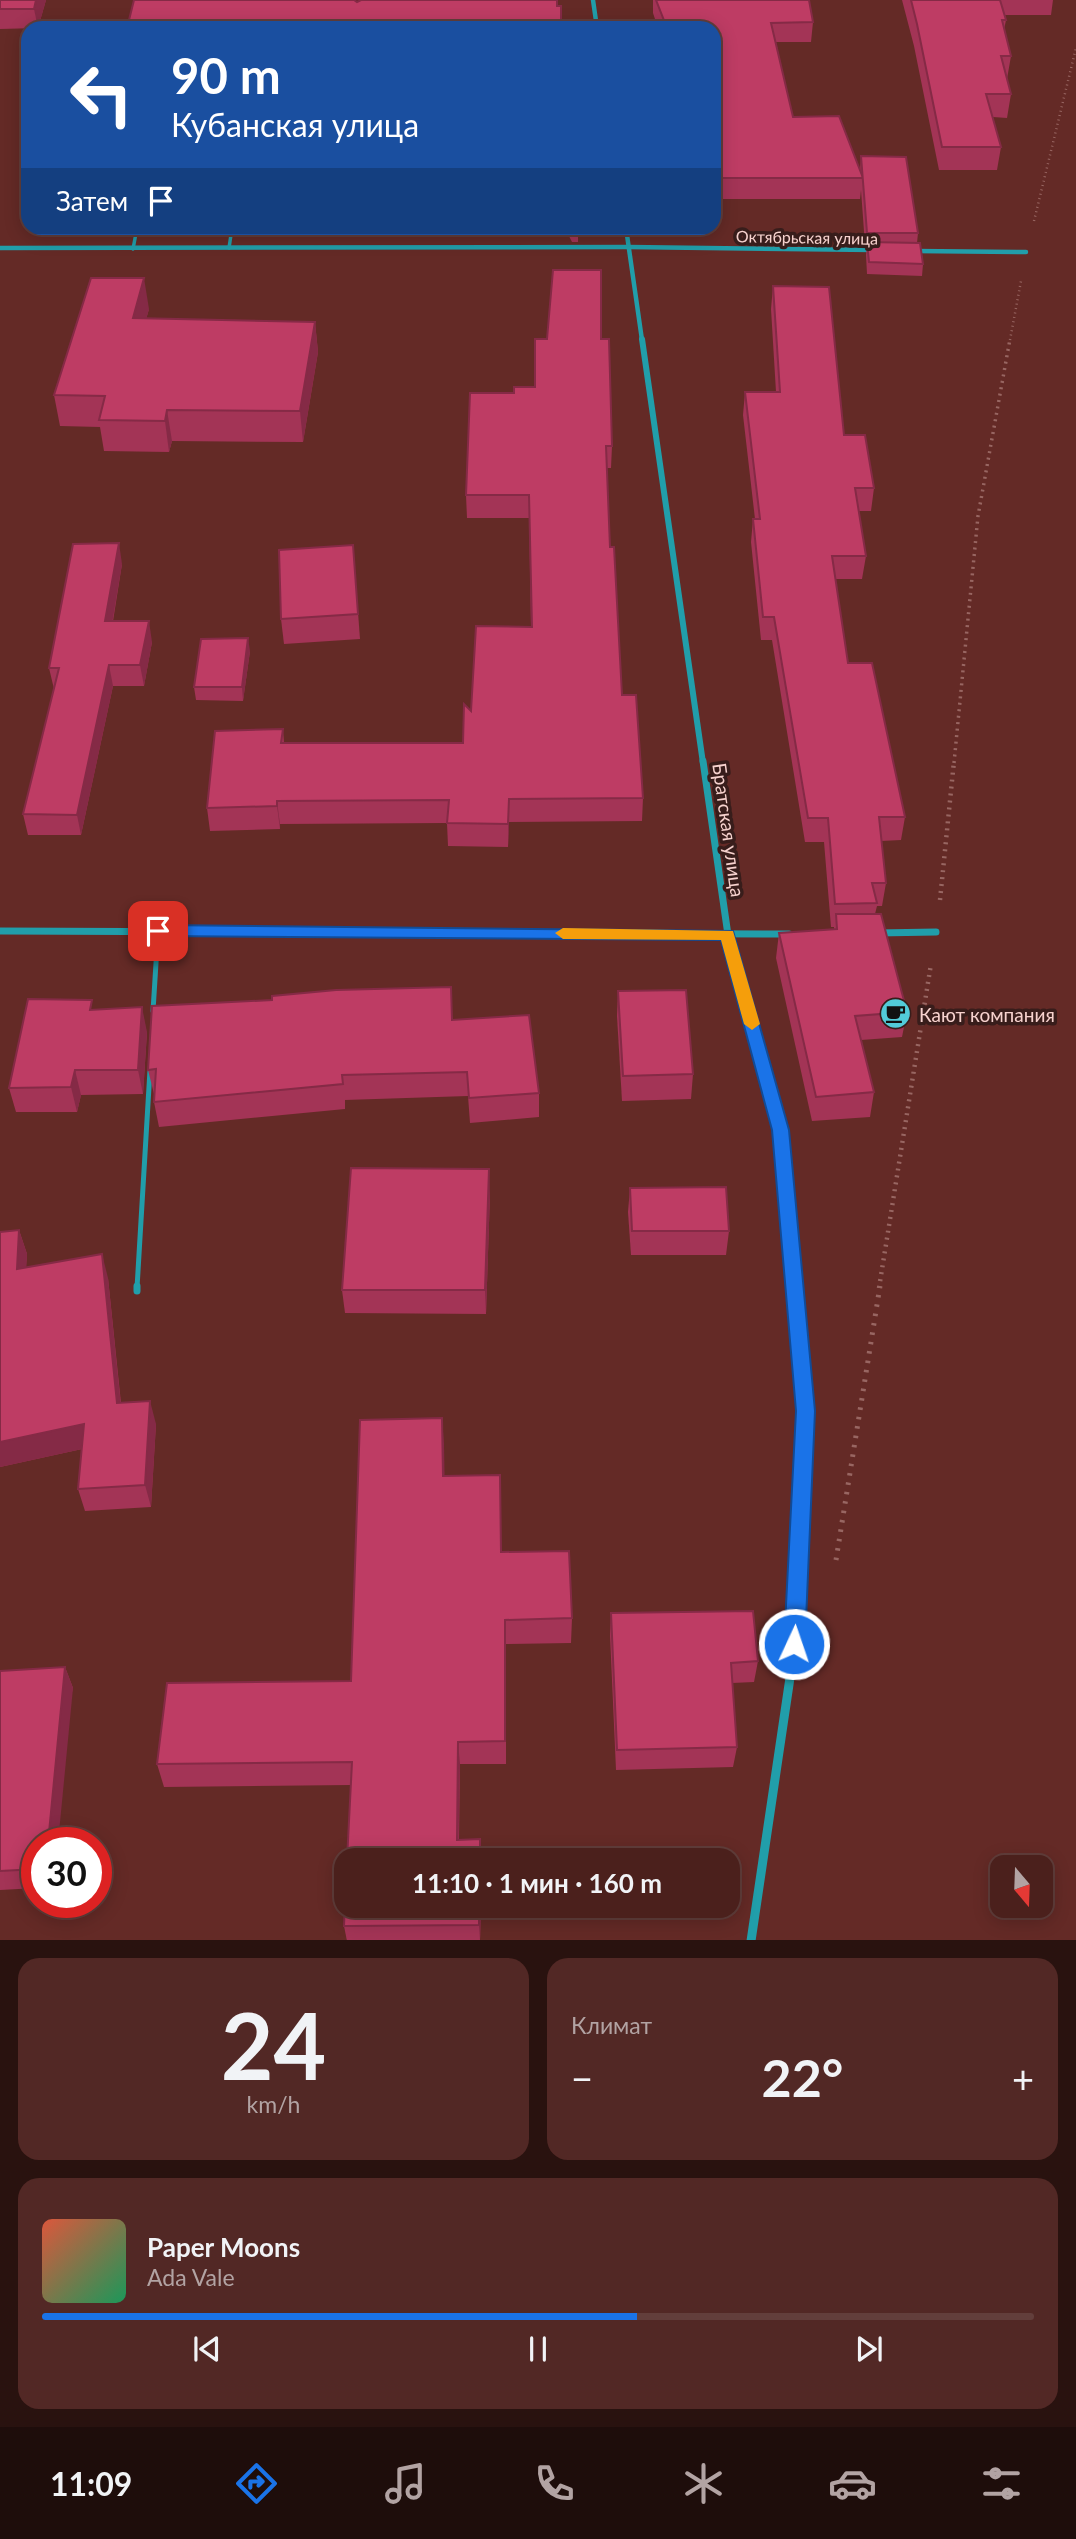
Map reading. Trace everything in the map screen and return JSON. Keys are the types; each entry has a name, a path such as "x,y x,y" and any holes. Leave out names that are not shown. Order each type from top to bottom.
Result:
{"street":[{"path":"593,0 596,21"},
{"name":"Братская улица","path":"627,235 728,935 780,1130 805,1411 794,1644 751,1940"},
{"name":"Октябрьская улица","path":"0,248 629,247 876,250"},
{"name":"Октябрьская улица","path":"903,251 1026,252"},
{"path":"0,931 797,934"},
{"path":"867,933 936,932"}],"lane":[{"path":"133,248 136,235"},
{"path":"229,248 231,235"},
{"path":"153,1016 158,931"},
{"path":"137,1291 150,1057"}],"path":[{"path":"835,1561 936,932 978,516 1026,252 1076,48"}],"building":[{"path":"0,0 36,0 34,9 0,9"},
{"path":"134,0 557,0 557,6 561,6 561,21 129,21"},
{"path":"656,0 809,0 813,22 771,23 793,117 839,116 863,178 721,178 721,21 664,21"},
{"path":"911,0 1000,0 1011,56 1001,56 1011,94 986,94 1001,147 942,147"},
{"path":"861,156 906,157 918,233 867,233"},
{"path":"867,242 920,243 923,264 869,262"},
{"path":"553,270 601,270 601,339 609,339 612,446 606,446 610,547 614,547 622,695 636,695 643,798 509,799 508,824 447,823 449,800 277,801 277,806 207,808 215,731 283,729 281,743 463,743 464,704 471,711 476,626 532,627 529,495 466,495 470,393 514,393 514,387 535,387 535,339 547,339"},
{"path":"91,278 144,278 133,318 315,322 300,411 167,410 165,421 99,420 105,396 54,395"},
{"path":"773,286 829,287 844,435 865,435 874,488 855,488 866,556 832,556 848,663 872,663 905,817 879,817 886,883 872,883 877,903 835,904 828,818 808,818 774,617 763,617 753,519 760,519 745,392 780,392"},
{"path":"119,543 105,621 149,621 140,665 109,665 77,815 23,814 59,668 49,668 73,544"},
{"path":"353,545 358,614 281,619 279,550"},
{"path":"248,638 242,687 194,687 201,639"},
{"path":"836,914 881,914 907,1012 855,1016 874,1092 816,1097 779,933 837,929"},
{"path":"451,987 452,1020 529,1015 539,1093 469,1098 467,1072 342,1075 343,1084 154,1102 156,1069 148,1070 152,1006 272,1000 272,996 336,990"},
{"path":"686,990 693,1074 623,1076 618,991"},
{"path":"28,999 92,1000 90,1010 142,1007 138,1070 75,1070 71,1087 9,1088"},
{"path":"351,1168 489,1169 485,1290 342,1290"},
{"path":"726,1187 729,1231 632,1231 630,1188"},
{"path":"19,1230 17,1269 102,1254 117,1403 150,1401 145,1485 78,1489 84,1424 0,1442 0,1232"},
{"path":"442,1418 443,1476 500,1475 501,1552 569,1551 572,1618 505,1620 505,1741 458,1742 457,1840 480,1839 480,1848 348,1848 352,1762 157,1764 167,1683 351,1681 360,1420"},
{"path":"753,1611 758,1661 731,1663 737,1747 617,1750 611,1613"},
{"path":"65,1667 50,1827 21,1827 21,1870 0,1871 0,1671"},
{"path":"344,1918 479,1918 479,1925 344,1926"}],"slow traffic":[{"path":"563,933 728,935 752,1024"}],"place":[{"name":"Кают компания","path":"896,1014"}],"route":[{"path":"158,931 728,935 780,1130 805,1411 794,1644"}]}
